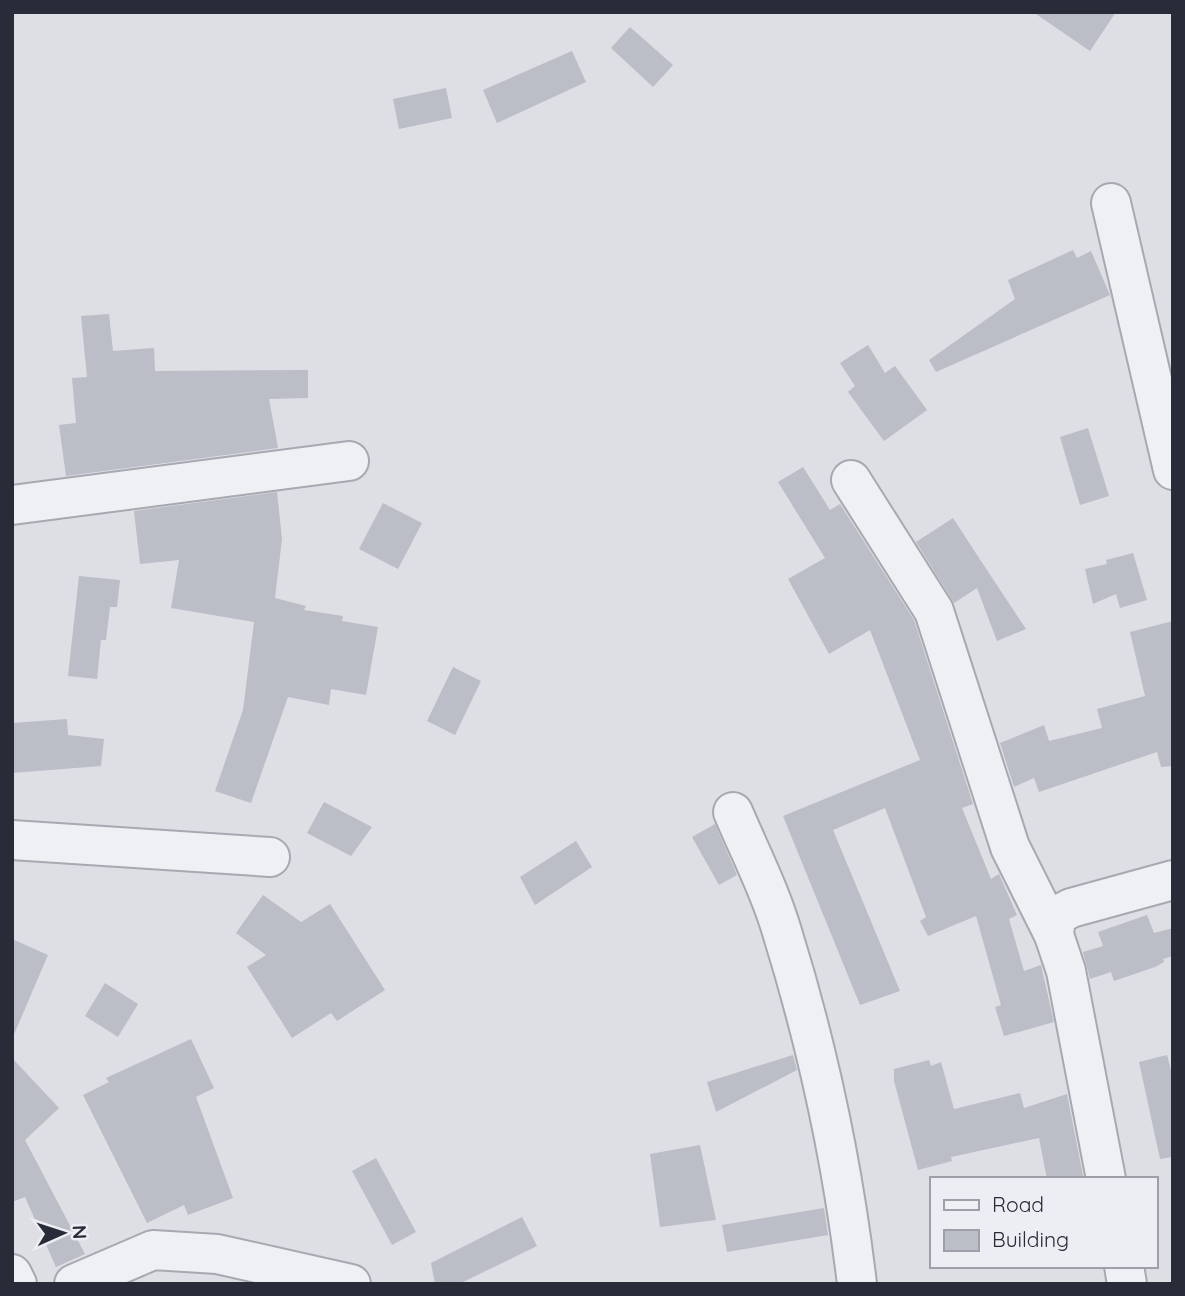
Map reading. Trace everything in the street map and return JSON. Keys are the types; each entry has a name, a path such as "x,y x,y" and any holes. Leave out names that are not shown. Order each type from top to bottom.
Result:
{"street":[{"path":"1111,203 1173,470"},
{"path":"12,505 349,461"},
{"path":"851,480 934,611 1010,847 1055,935 1066,971 1107,1177"},
{"path":"733,812 783,933 816,1059 851,1232 857,1284"},
{"path":"12,840 270,857"},
{"path":"1055,935 1056,916 1071,908 1173,880"},
{"path":"74,1284 153,1251 217,1254 351,1284"},
{"path":"12,1274 17,1284"}],"building":[{"path":"1033,12 1116,12 1090,51"},
{"path":"630,27 673,65 653,87 611,48"},
{"path":"572,51 586,82 497,123 483,90"},
{"path":"446,88 452,118 399,129 393,99"},
{"path":"1073,250 1077,258 1091,251 1110,295 936,372 929,360 1015,299 1008,280"},
{"path":"109,314 113,351 154,348 155,371 308,370 308,398 269,399 278,448 66,476 59,425 76,423 72,378 87,377 81,316"},
{"path":"868,345 885,373 895,366 927,410 884,441 848,392 855,386 840,363"},
{"path":"1088,428 1109,496 1080,505 1060,437"},
{"path":"803,467 830,510 840,504 914,620 973,804 962,808 991,879 999,874 1017,915 1009,919 1024,971 1041,965 1054,1022 1004,1036 995,1007 1001,1005 976,916 928,936 920,921 926,917 885,808 833,830 900,991 860,1005 783,816 920,760 870,630 829,654 788,579 825,558 778,482"},
{"path":"277,492 282,539 275,598 306,606 304,610 343,616 342,621 378,627 366,695 331,689 329,705 288,697 251,803 215,791 243,710 254,622 171,608 179,560 140,564 134,511"},
{"path":"383,503 422,523 398,569 359,549"},
{"path":"953,518 1026,629 997,641 977,588 954,603 916,542"},
{"path":"1133,553 1147,600 1120,608 1116,594 1093,604 1085,569 1107,564 1106,560"},
{"path":"79,576 120,580 117,607 110,607 106,640 101,640 97,679 68,676"},
{"path":"1173,621 1173,766 1161,767 1157,752 1039,792 1034,778 1014,787 1000,743 1044,725 1049,741 1102,728 1097,709 1145,696 1130,632"},
{"path":"453,667 481,681 455,735 427,721"},
{"path":"67,719 68,735 104,739 101,766 12,773 12,723"},
{"path":"324,802 372,827 351,856 307,833"},
{"path":"715,824 737,875 719,885 692,837"},
{"path":"576,841 592,867 535,905 520,877"},
{"path":"263,895 301,922 330,904 385,990 337,1021 331,1013 292,1038 247,967 266,955 236,933"},
{"path":"1147,915 1154,933 1173,928 1173,956 1163,959 1164,962 1155,967 1114,981 1111,972 1090,979 1083,952 1103,946 1098,932"},
{"path":"12,939 48,955 12,1039"},
{"path":"105,983 138,1004 118,1037 85,1016"},
{"path":"191,1039 214,1088 196,1097 233,1198 188,1215 184,1205 147,1223 83,1095 109,1082 106,1078"},
{"path":"793,1055 797,1070 716,1112 707,1082"},
{"path":"1167,1055 1173,1078 1173,1157 1160,1159 1139,1062"},
{"path":"12,1058 59,1108 25,1140 85,1254 56,1267 25,1197 12,1202"},
{"path":"929,1060 931,1066 941,1062 954,1109 1020,1093 1024,1108 1067,1094 1083,1176 1047,1177 1039,1138 951,1157 952,1161 918,1170 894,1081 894,1069"},
{"path":"700,1145 716,1220 660,1227 650,1154"},
{"path":"376,1158 416,1232 392,1245 352,1171"},
{"path":"824,1208 828,1235 727,1252 722,1225"},
{"path":"522,1217 537,1246 459,1284 435,1284 431,1263"}]}
